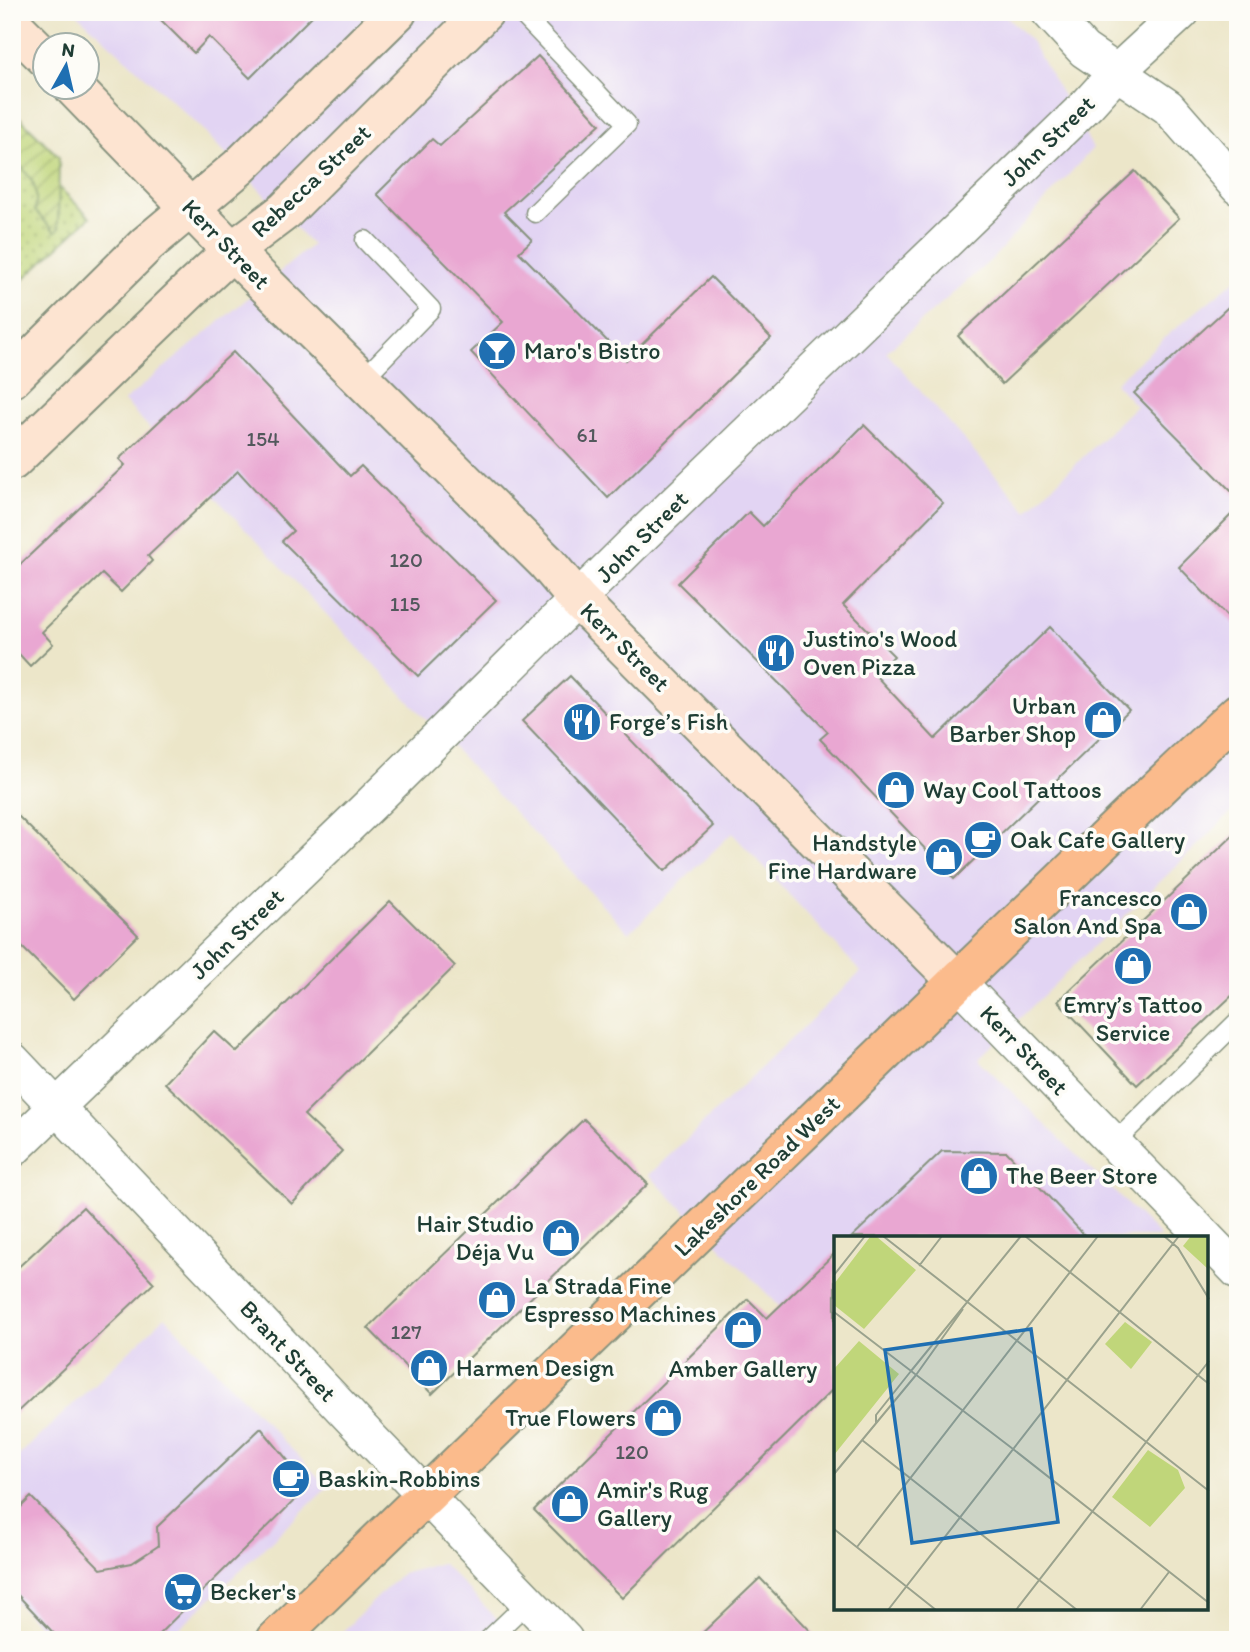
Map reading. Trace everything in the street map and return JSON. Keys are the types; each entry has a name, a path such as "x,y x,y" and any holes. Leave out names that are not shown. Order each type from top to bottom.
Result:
{"main road":[{"path":"12,378 148,244 239,167 397,12"},
{"name":"Rebecca Street","path":"12,461 232,251 285,211 484,12"},
{"path":"12,24 32,44"},
{"name":"Kerr Street","path":"88,102 232,251 546,562 578,600 957,981"},
{"name":"Lakeshore Road West","path":"276,1640 424,1494 1238,713"}],"street":[{"path":"1049,12 1084,50 1168,107 1238,187"},
{"name":"John Street","path":"12,1150 1088,104 1117,72 1182,12"},
{"name":"Kerr Street","path":"957,981 1204,1236"},
{"name":"Brant Street","path":"12,1060 565,1640"},
{"name":"Kerr Street","path":"1208,1240 1238,1271"}],"lane":[{"path":"520,12 627,124 535,213"},
{"path":"362,380 431,309 365,240"},
{"path":"1114,1143 1238,1021"},
{"path":"488,1640 528,1602"}],"shaded area":[{"path":"75,12 1002,12 1031,41 1093,148 992,259 886,352 1027,511 1136,406 1115,383 1170,333 1238,278 1238,806 978,1059 1160,1236 834,1236 834,1361 649,1175 861,972 732,833 629,933 124,401 312,245 198,125 102,37 102,32 97,32"},
{"path":"165,1317 328,1487 167,1640 52,1640 12,1598 12,1462"},
{"path":"442,1563 518,1640 334,1640 401,1574"}],"green space":[{"path":"12,110 59,157 58,230 55,232 35,211 36,193 32,181 12,157"},
{"path":"12,143 90,217 12,290"}],"building":[{"path":"153,12 316,12 250,78 209,37 194,53"},
{"path":"538,56 600,124 504,212 532,240 519,252 626,360 711,277 771,338 608,498 471,352 503,322 377,194 432,139 440,146"},
{"path":"1135,171 1179,218 1002,384 958,336"},
{"path":"1238,298 1238,498 1134,393"},
{"path":"233,352 350,476 361,466 496,600 418,676 282,541 293,531 238,471 148,556 152,561 121,592 102,574 42,632 53,644 30,666 19,654 12,661 12,572 125,465 119,459"},
{"path":"864,425 943,503 843,605 894,656 875,675 935,739 1050,627 1129,710 954,879 820,739 828,732 678,583 749,512 763,526"},
{"path":"1238,508 1238,628 1179,567"},
{"path":"570,676 713,826 665,871 522,721"},
{"path":"12,810 138,935 74,999 12,937"},
{"path":"1238,831 1238,990 1137,1085 1058,1001"},
{"path":"390,901 455,966 304,1115 342,1151 292,1204 165,1083 214,1031 237,1052"},
{"path":"584,1119 648,1184 432,1394 368,1328"},
{"path":"942,1151 1007,1152 1085,1236 853,1236"},
{"path":"83,1207 154,1283 12,1417 12,1273"},
{"path":"834,1254 834,1388 622,1598 534,1510 748,1299 767,1318"},
{"path":"261,1428 309,1486 153,1640 60,1640 12,1589 12,1516 31,1497 101,1569 132,1563 158,1546 157,1527"},
{"path":"760,1578 819,1640 695,1640"}],"place":[{"name":"Maro's Bistro","path":"497,351"},
{"name":"Justino's Wood Oven Pizza","path":"776,653"},
{"name":"Urban Barber Shop","path":"1103,720"},
{"name":"Forge’s Fish","path":"582,722"},
{"name":"Way Cool Tattoos","path":"896,790"},
{"name":"Oak Cafe Gallery","path":"983,840"},
{"name":"Handstyle Fine Hardware","path":"944,857"},
{"name":"Francesco Salon And Spa","path":"1189,912"},
{"name":"Emry’s Tattoo Service","path":"1133,966"},
{"name":"The Beer Store","path":"979,1176"},
{"name":"Hair Studio Déja Vu","path":"561,1238"},
{"name":"La Strada Fine Espresso Machines","path":"497,1300"},
{"name":"Amber Gallery","path":"743,1330"},
{"name":"Harmen Design","path":"429,1368"},
{"name":"True Flowers","path":"663,1418"},
{"name":"Baskin-Robbins","path":"291,1479"},
{"name":"Amir's Rug Gallery","path":"570,1504"},
{"name":"Becker's","path":"183,1592"}]}
